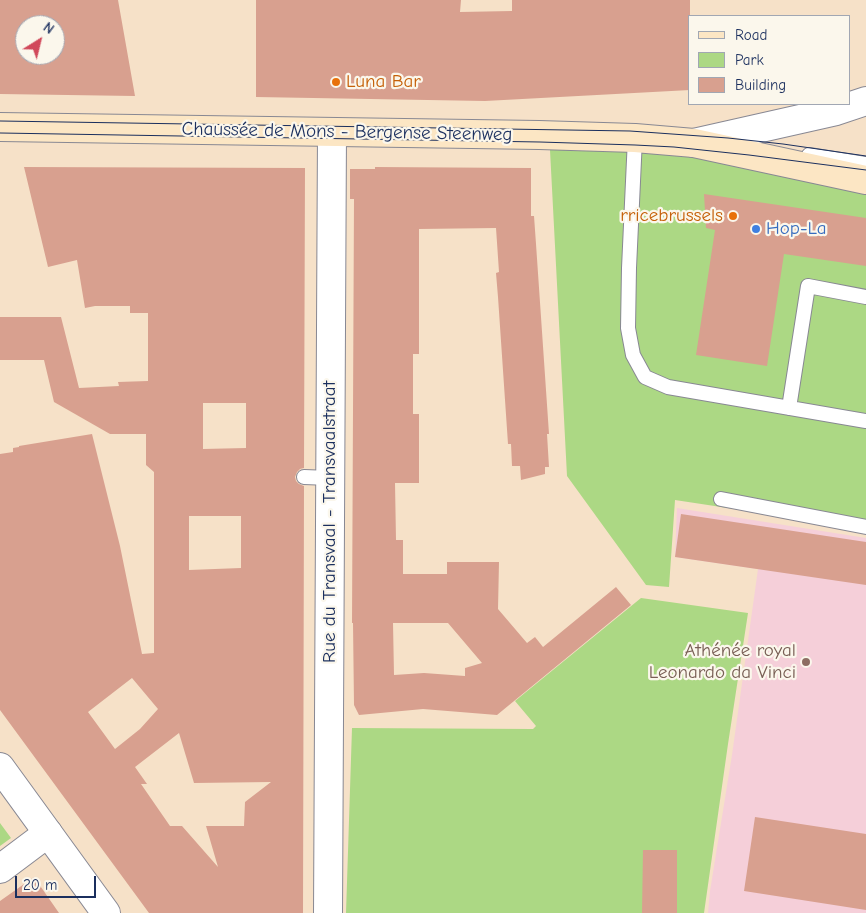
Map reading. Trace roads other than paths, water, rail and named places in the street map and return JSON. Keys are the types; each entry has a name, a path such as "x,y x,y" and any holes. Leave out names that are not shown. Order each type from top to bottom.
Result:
{"main road":[{"name":"Chaussée de Mons - Bergense Steenweg","path":"0,127 635,138 694,143 866,180"}],"street":[{"path":"694,143 836,111 866,101"},
{"name":"Rue du Transvaal - Transvaalstraat","path":"328,913 317,477 332,132"},
{"path":"0,767 106,913"},
{"path":"0,869 48,833"}],"lane":[{"path":"635,138 628,328 633,355 645,377 668,387 866,421"},
{"path":"694,143 777,151 866,164"},
{"path":"789,408 808,286 866,297"},
{"path":"721,499 866,527"}],"tram line":[{"path":"0,121 630,131 728,138 866,156"},
{"path":"0,133 635,145 749,155 866,170"}],"place":[{"name":"Luna Bar","path":"336,82"},
{"name":"rricebrussels","path":"733,216"},
{"name":"Hop-La","path":"756,229"},
{"name":"Athénée royal Leonardo da Vinci","path":"806,662"}]}
